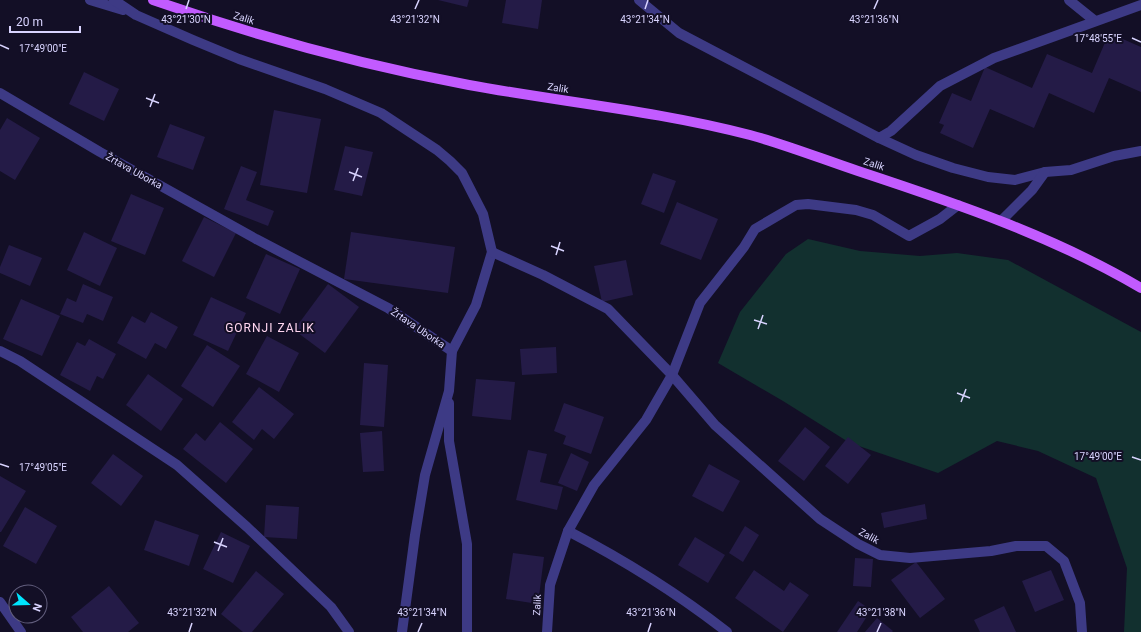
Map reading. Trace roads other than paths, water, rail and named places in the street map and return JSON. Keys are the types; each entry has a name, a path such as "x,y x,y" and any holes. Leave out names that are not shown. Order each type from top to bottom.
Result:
{"main road":[{"name":"Zalik","path":"157,1 268,38 347,59 466,84 555,100 630,111 751,135 1001,221 1068,249 1141,288"}],"street":[{"path":"90,0 136,14 239,59 325,89 381,113 437,150 462,173 483,214 492,252"},
{"path":"114,0 136,14"},
{"path":"639,0 679,33 879,138 916,155 953,168 988,176 1015,180 1045,172 1071,170 1114,156 1141,151"},
{"path":"1069,0 1095,21"},
{"path":"879,138 891,130 940,86 994,58 1141,5"},
{"name":"Žrtava Uborka","path":"0,94 256,239 388,308 452,351 476,305 492,252"},
{"path":"1001,221 1032,190 1045,172"},
{"name":"Zalik","path":"547,632 550,585 568,531 594,484 646,420 672,375 700,303 744,247 755,229 796,205 808,204 856,210 873,215 909,236 940,219 958,205"},
{"name":"Zalik","path":"492,252 608,309 672,375 715,425 820,519 858,544 880,555 910,558 991,551 1016,546 1046,546 1064,561 1080,603 1082,632"},
{"path":"0,351 20,362 177,465 247,527 331,607 349,632"},
{"path":"452,351 449,392 449,441 467,544 467,632"},
{"path":"402,632 425,475 449,392"},
{"path":"568,531 636,568 699,611 726,632"},
{"path":"0,602 21,632"}],"district":[{"name":"GORNJI ZALIK","path":"270,328"}]}
